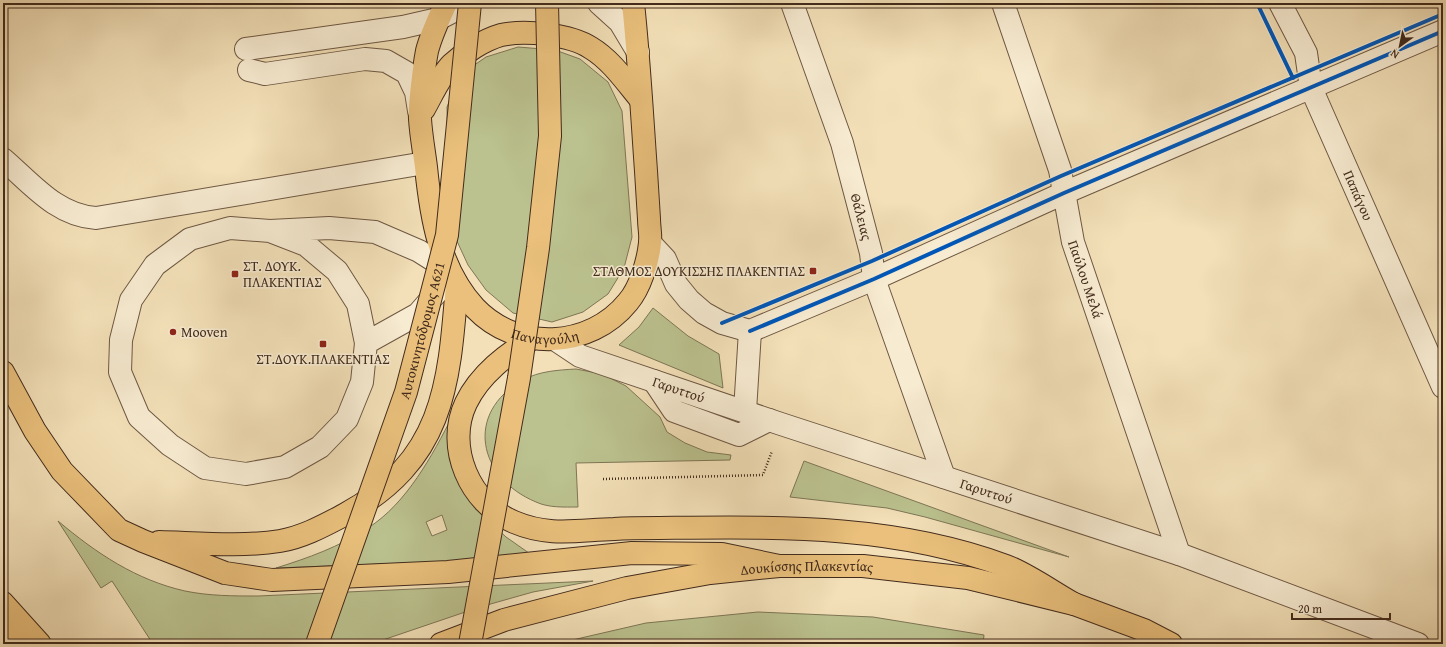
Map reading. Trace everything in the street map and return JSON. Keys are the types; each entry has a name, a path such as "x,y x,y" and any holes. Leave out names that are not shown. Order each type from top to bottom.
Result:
{"main road":[{"name":"Αυτοκινητόδρομος Α621","path":"317,644 406,392 447,235 469,3"},
{"path":"470,644 518,378 538,248 550,136 547,3"},
{"name":"Παναγούλη","path":"442,11 427,51 420,117 430,205 436,234 453,277 475,308 487,318 514,333 533,338 556,340 588,332 616,316 629,301 640,284 650,243 638,52 633,3"},
{"path":"420,117 451,65 477,46 501,36 533,33 562,37 590,47 616,69 641,100"},
{"path":"143,541 224,544 280,541 313,531 363,504 405,469 422,445 434,421 443,394 449,369 453,277"},
{"path":"533,338 510,353 477,385 466,403 461,418 459,435 464,472 474,489 496,511 512,522 550,533 615,529 776,527 874,533 932,544 1008,566 1074,604"},
{"path":"3,372 35,431 62,471 119,530 225,573 272,580 448,572 632,553 722,554 779,566"},
{"name":"Δουκίσσης Πλακεντίας","path":"441,644 504,620 627,588 710,573 779,566 863,566 968,578 1074,604 1144,630 1171,644"},
{"path":"3,602 40,644"},
{"path":"3,623 17,644"}],"street":[{"path":"246,49 403,27 442,11 469,3"},
{"path":"599,3 620,22 638,52"},
{"name":"Θάλειας","path":"792,3 842,143 871,252 874,279 944,477"},
{"name":"Παύλου Μελά","path":"1003,3 1060,170 1073,242 1179,554"},
{"name":"Παπάγου","path":"1280,3 1306,53 1311,88 1443,387"},
{"path":"650,243 665,258 676,284 689,300 704,313 722,323 750,331 874,279 1064,193 1443,31"},
{"path":"249,70 265,74 365,59 386,61 406,73 416,92 420,117"},
{"path":"3,159 58,207 70,214 96,218 426,164"},
{"path":"270,231 306,245 337,271 358,304 366,343 362,382 346,419 320,447 285,467 246,474 205,468 170,445 139,417 120,372 121,340 131,300 155,265 190,239 230,228 270,231 329,228 374,232 419,251 453,277 438,291 418,314 366,343"},
{"path":"745,411 750,331"},
{"name":"Γαρυττού","path":"556,340 580,356 775,422 1179,554 1418,644"},
{"path":"654,381 674,411 739,435 775,422"}],"path":[{"path":"603,479 763,475 775,422"}],"green space":[{"path":"518,47 555,50 580,59 608,82 622,111 632,237 624,268 608,294 583,312 552,322 513,313 486,290 468,265 456,239 448,181 447,107 460,75 486,57"},
{"path":"653,308 688,336 719,354 723,388 619,345 639,327"},
{"path":"576,369 602,374 626,386 660,417 667,432 685,443 707,452 731,455 730,460 576,463 578,507 557,507 546,505 536,502 516,491 501,477 491,462 486,444 486,427 492,410 504,394 529,377 549,372"},
{"path":"453,415 491,523 506,537 536,558 276,568 312,556 335,546 357,535 382,518 395,506 417,478","holes":["442,515 447,530 432,536 426,522"]},
{"path":"804,461 1069,557 887,508 790,497"},
{"path":"58,521 87,544 117,564 150,580 167,586 203,594 258,596 593,581 533,592 480,607 371,644 153,644 112,581 101,588"},
{"path":"758,612 873,617 984,635 983,644 555,644 646,623"}],"cycle path":[{"path":"1257,3 1293,78"},
{"path":"722,323 872,261 1061,176 1443,14"},
{"path":"750,331 874,279 1064,193 1443,31"}],"place":[{"name":"ΣΤΑΘΜΟΣ ΔΟΥΚΙΣΣΗΣ ΠΛΑΚΕΝΤΙΑΣ","path":"813,271"},
{"name":"ΣΤ. ΔΟΥΚ. ΠΛΑΚΕΝΤΙΑΣ","path":"235,274"},
{"name":"Mooven","path":"173,332"},
{"name":"ΣΤ.ΔΟΥΚ.ΠΛΑΚΕΝΤΙΑΣ","path":"323,344"}]}
